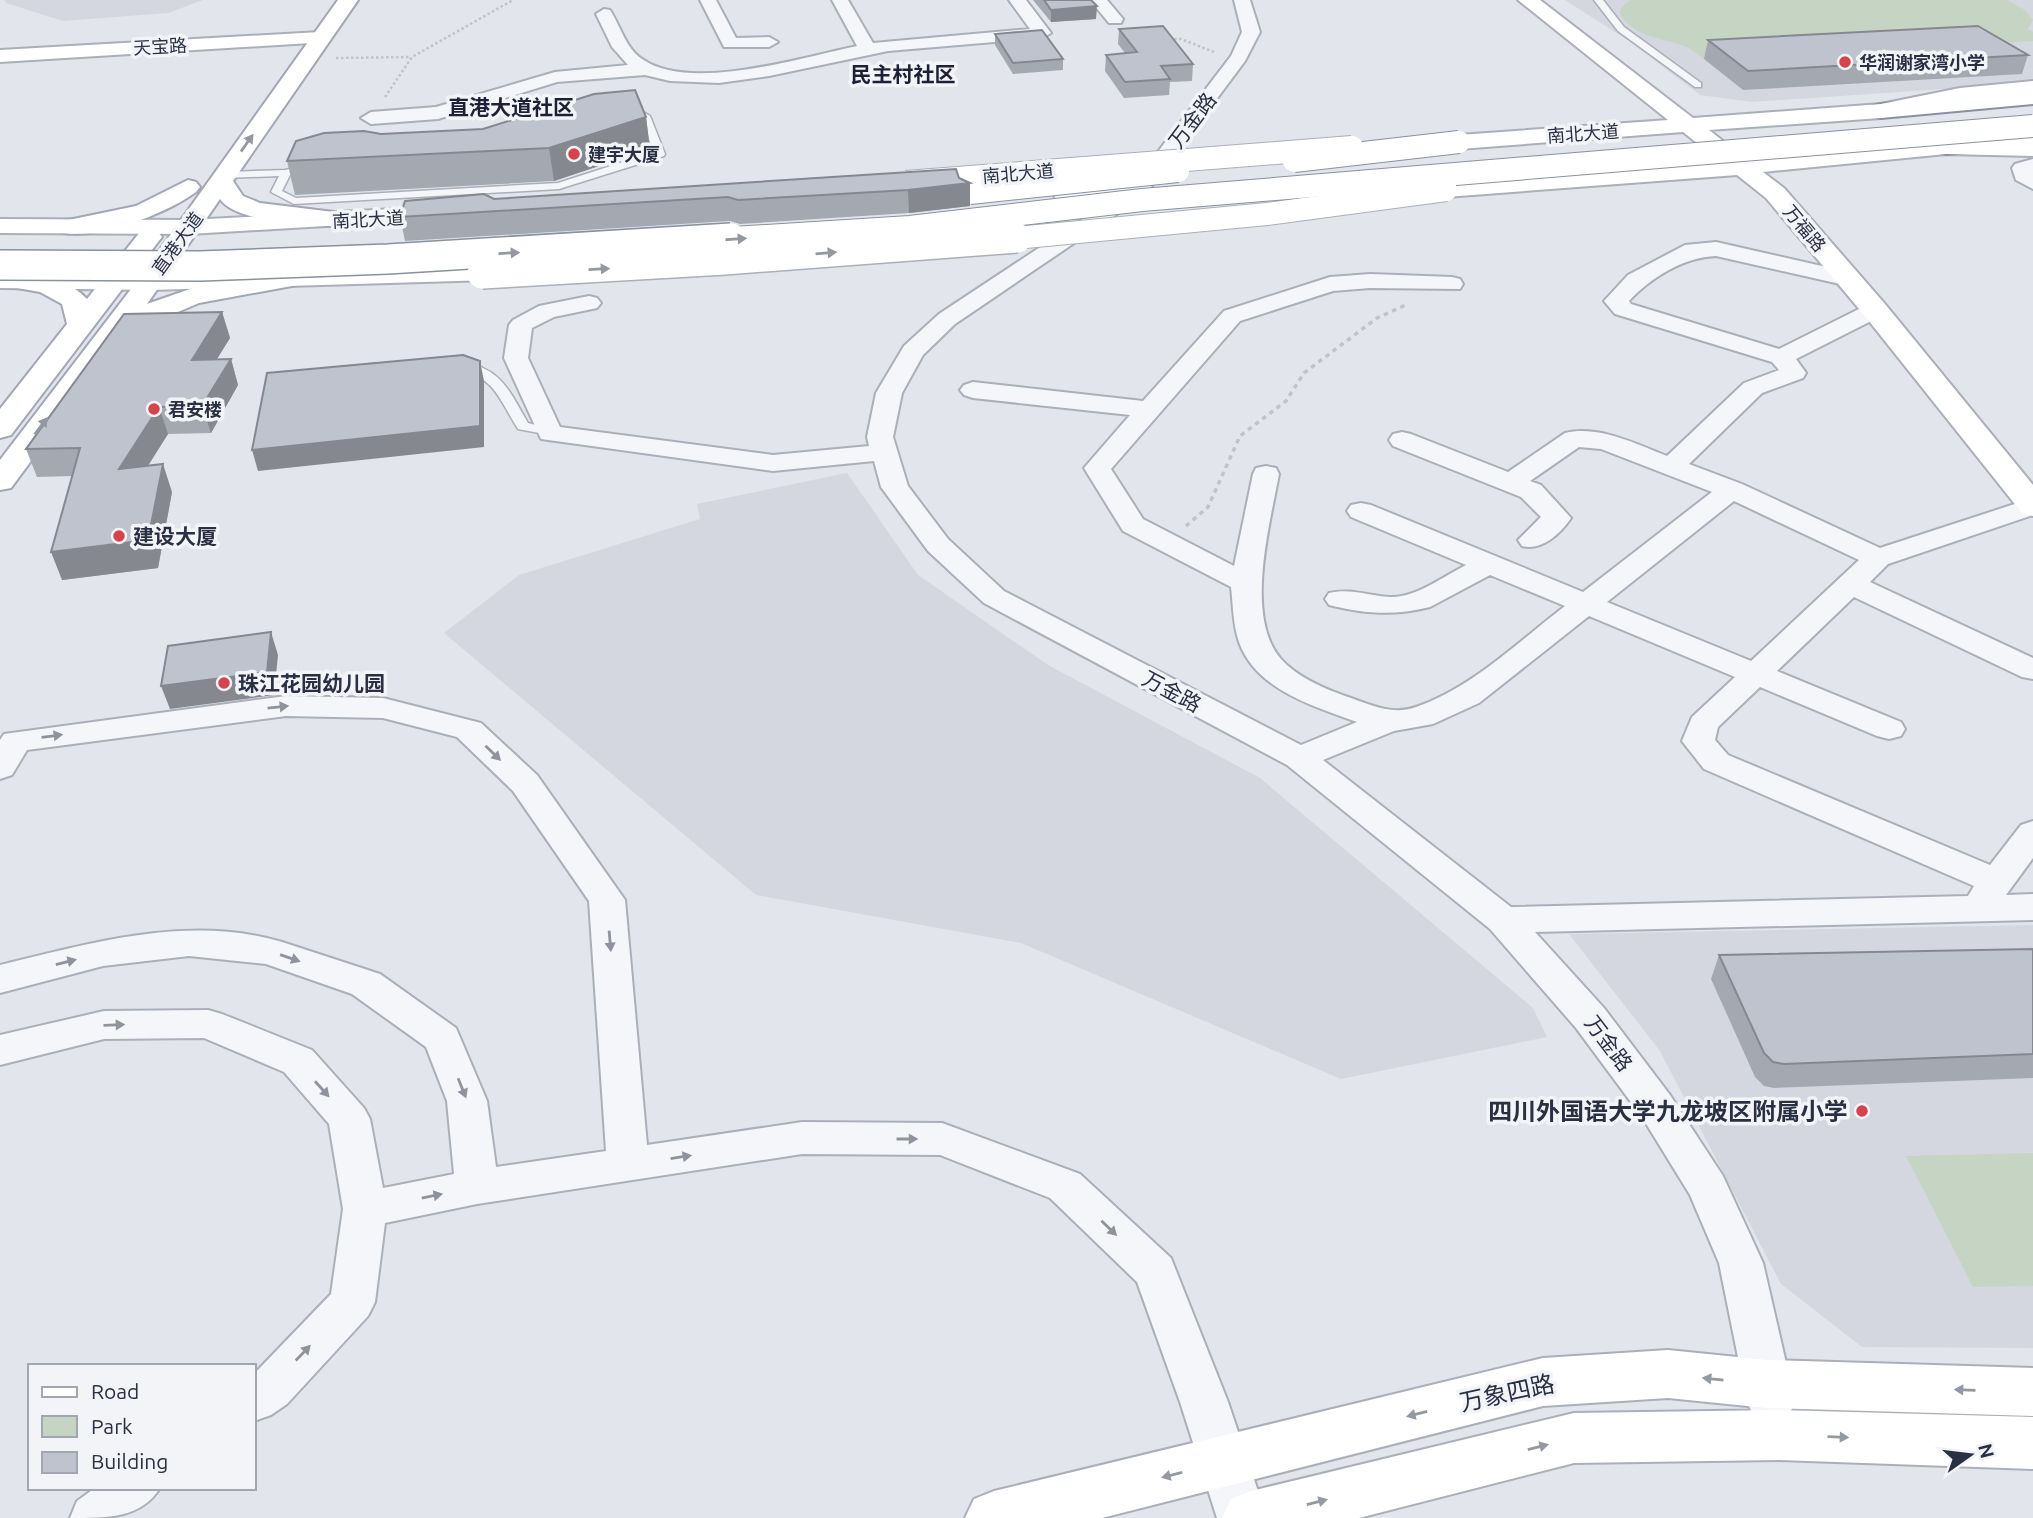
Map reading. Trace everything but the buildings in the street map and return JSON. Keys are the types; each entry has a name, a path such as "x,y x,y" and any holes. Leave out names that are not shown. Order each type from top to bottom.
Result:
{"main road":[{"name":"直港大道","path":"0,481 150,282 224,178 307,45 326,0"},
{"name":"直港大道","path":"0,429 188,187 348,0"},
{"name":"万福路","path":"1528,0 1724,146 1790,189 2033,477"},
{"name":"万福路","path":"1545,0 1653,81 1775,193 1875,310 2033,506"},
{"name":"天宝路","path":"0,56 307,45"},
{"path":"1594,132 1630,125 1656,110 1628,85 1602,56"},
{"path":"1653,81 1692,100 1717,108 1751,114 1811,116"},
{"name":"南北大道","path":"5,275 150,282 387,276 481,269 693,264 1060,234 1313,211 1446,190 1622,177 1811,116 1881,111 1960,94 2030,99"},
{"name":"南北大道","path":"2030,99 1133,187 889,193 1304,149 1594,132 1724,146 1838,157 1946,147 2033,149"},
{"name":"南北大道","path":"5,275 388,259 910,227 1142,200 2033,125"},
{"path":"1946,147 2033,139"},
{"path":"1790,189 1796,178 1838,157"},
{"path":"1622,177 1689,182 1737,194 1761,204 1806,231"},
{"path":"224,178 233,201 255,210 342,220"},
{"path":"5,275 42,273 64,258 73,249 68,227 144,214 166,204 188,187"},
{"path":"910,227 1143,214 1446,190"},
{"name":"南北大道","path":"0,226 189,227 578,205"},
{"name":"南北大道","path":"0,242 215,243 393,239 756,214"},
{"path":"299,278 264,273 253,267 253,256 261,247 284,232 342,220"},
{"path":"5,275 50,288 67,296 78,306 81,327"},
{"path":"114,330 193,296 299,278"},
{"name":"万象四路","path":"994,1518 1543,1382 1668,1374 1773,1410 2033,1443"},
{"name":"万象四路","path":"1251,1518 1574,1438 1773,1410 2033,1392"}],"street":[{"path":"708,0 730,43 769,42"},
{"path":"840,0 867,49"},
{"path":"604,14 619,48 631,59 650,69 669,76 733,76 764,72 867,49 1042,33 1017,0"},
{"path":"1098,0 1115,19"},
{"name":"万金路","path":"1242,0 1251,32 1239,57 1138,191 947,319 913,351 889,393 880,437 895,486 938,545 993,597 1299,758 1503,920 1590,1018 1656,1106 1707,1188 1741,1263 1773,1410"},
{"path":"371,118 438,113 555,77 650,69"},
{"path":"2033,166 2022,169 2023,176 2033,183"},
{"path":"1671,467 1753,388 1794,373 1781,357 1623,309 1616,301 1636,280 1693,250 1716,248 1769,263 1849,279"},
{"path":"1245,583 1133,524 1097,468 1233,316 1330,284 1452,284"},
{"path":"589,303 547,311 521,325 516,358 550,433 773,463 885,452"},
{"path":"1781,357 1875,310"},
{"path":"973,390 1148,409"},
{"path":"1510,483 1574,439 1605,442 1732,490 1878,558"},
{"path":"1402,440 1531,491 1557,518 1532,540"},
{"path":"1266,474 1245,583 1254,642 1271,667 1308,694 1387,722"},
{"path":"1299,758 1387,722 1422,717 1468,696 1732,490"},
{"path":"2033,506 1878,558 1703,724 1698,741 1716,762 1987,895 2033,907"},
{"path":"1361,511 1889,729"},
{"path":"1340,599 1392,606 1419,601 1489,564"},
{"path":"1851,584 2033,670"},
{"path":"0,768 16,741 286,706 383,708 469,730 525,783 607,900 628,1164"},
{"path":"1987,895 2033,833"},
{"path":"1503,920 1987,895"},
{"path":"0,979 103,953 189,943 270,951 366,984 442,1038 467,1101 477,1187"},
{"path":"0,1050 104,1025 208,1024 298,1061 349,1119 365,1209 352,1303 270,1388 256,1398"},
{"path":"365,1209 477,1187 802,1138 942,1139 1065,1186 1155,1271 1225,1462 1242,1518"},
{"path":"96,1518 132,1490"}],"lane":[{"path":"1598,0 1621,29 1698,85"},
{"path":"286,173 275,192 294,201 559,186 660,154 645,116 619,118"},
{"path":"224,178 286,173 319,163"},
{"path":"1059,197 1138,191"},
{"path":"415,216 463,215"},
{"path":"451,365 473,366 493,377 523,426 550,433"}],"path":[{"path":"371,118 412,57 513,0"},
{"path":"1170,39 1181,39 1204,50 1239,57"},
{"path":"307,45 412,57"},
{"path":"1168,542 1208,506 1240,436 1286,401 1304,373 1377,318 1408,305 1406,282"}],"shaded area":[{"path":"4,0 203,0 168,13 63,21 6,3"},
{"name":"华润谢家湾小学","path":"1565,0 2033,0 2033,83 1752,102 1700,95 1629,41"},
{"path":"847,473 918,575 1048,665 1260,778 1533,1008 1547,1037 1341,1079 1021,943 756,895 444,633 519,575 700,519 697,504"},
{"name":"四川外国语大学九龙坡区附属小学","path":"2033,925 2033,1348 1862,1347 1781,1284 1660,1051 1569,934"}],"green space":[{"path":"1630,0 2007,0 2025,10 2033,20 2028,29 2033,32 2033,41 1703,59 1687,47 1632,27 1620,13 1621,8"},
{"path":"2033,1153 2033,1286 1973,1287 1906,1156"}],"place":[{"name":"华润谢家湾小学","path":"1845,62"},
{"name":"建宇大厦","path":"574,154"},
{"name":"君安楼","path":"154,409"},
{"name":"建设大厦","path":"119,536"},
{"name":"珠江花园幼儿园","path":"224,683"},
{"name":"四川外国语大学九龙坡区附属小学","path":"1862,1111"}],"district":[{"name":"民主村社区","path":"903,74"},
{"name":"直港大道社区","path":"511,107"}]}
